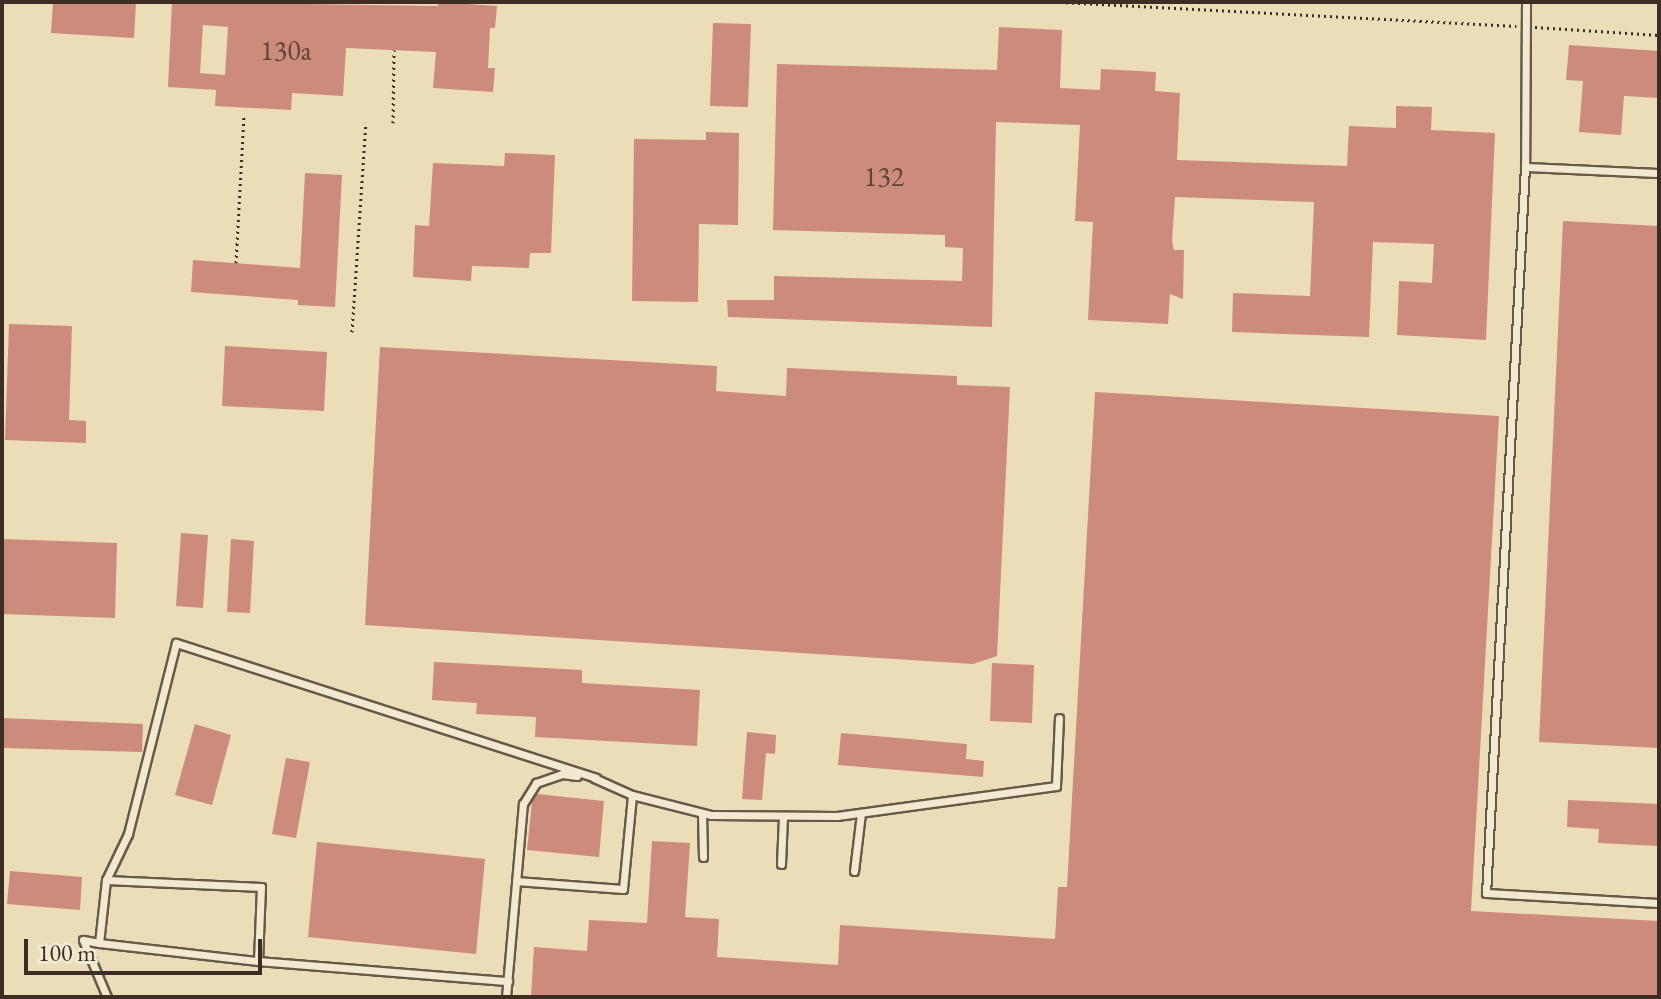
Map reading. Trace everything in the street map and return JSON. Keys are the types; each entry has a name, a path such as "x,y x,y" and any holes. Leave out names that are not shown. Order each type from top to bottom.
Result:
{"lane":[{"path":"1526,2 1525,167 1486,893 1659,903"},
{"path":"1525,167 1659,173"},
{"path":"99,943 106,880 128,834 176,643 596,778 632,795 702,813 783,816 861,813 1056,786 1059,718"},
{"path":"506,997 523,804 536,783 562,774 596,778"},
{"path":"516,881 623,889 632,795"},
{"path":"702,813 703,857"},
{"path":"854,871 861,813"},
{"path":"781,864 783,816"},
{"path":"106,880 261,887 258,961"},
{"path":"107,997 83,940 258,961 508,981"}],"path":[{"path":"1060,2 1659,35"},
{"path":"393,123 394,50"},
{"path":"236,263 244,115"},
{"path":"352,332 366,122"}],"building":[{"path":"53,2 136,2 134,38 51,33"},
{"path":"172,2 438,6 438,2 497,6 495,28 490,28 488,68 495,68 493,92 433,88 436,52 346,48 343,96 292,93 291,110 215,106 216,90 168,87","holes":["203,25 228,27 225,75 200,73"]},
{"path":"713,23 751,24 748,107 710,106"},
{"path":"999,27 1062,30 1060,88 1100,90 1101,69 1156,72 1155,91 1180,93 1177,160 1347,166 1349,126 1396,128 1396,106 1432,107 1431,130 1495,133 1486,340 1397,335 1399,281 1432,283 1434,244 1373,242 1369,337 1232,332 1233,293 1310,296 1314,202 1175,197 1172,241 1174,250 1184,250 1183,299 1170,294 1168,324 1088,320 1093,222 1075,221 1080,125 996,122 992,327 728,317 727,300 774,300 774,276 962,281 963,248 945,247 945,235 773,230 777,64 997,70"},
{"path":"1569,45 1659,51 1659,98 1624,96 1621,135 1579,132 1583,81 1566,80"},
{"path":"706,132 739,133 738,225 699,224 698,302 632,301 634,139 706,140"},
{"path":"505,153 555,155 551,253 530,253 529,268 472,266 471,281 413,277 415,225 429,226 433,163 504,166"},
{"path":"305,173 342,175 335,307 298,305 298,300 191,292 193,260 300,268"},
{"path":"1563,221 1659,226 1659,748 1539,742"},
{"path":"9,324 72,326 69,420 86,421 86,443 5,440"},
{"path":"225,346 327,352 324,411 222,406"},
{"path":"380,347 717,366 716,391 786,396 787,368 957,376 957,385 1010,387 997,656 973,664 365,625"},
{"path":"1095,392 1499,416 1471,911 1659,921 1659,997 531,997 534,947 587,951 589,920 647,923 652,841 690,843 685,917 719,919 717,957 838,965 840,925 1055,939 1058,887 1067,887"},
{"path":"181,533 208,535 203,608 176,606"},
{"path":"2,539 117,543 115,618 2,614"},
{"path":"231,539 254,541 250,613 227,612"},
{"path":"434,662 582,670 582,683 700,690 697,746 535,737 536,717 476,714 477,703 432,700"},
{"path":"992,663 1034,665 1032,723 990,721"},
{"path":"2,718 143,724 142,752 2,748"},
{"path":"195,724 231,735 212,805 175,795"},
{"path":"747,732 776,735 775,754 766,753 762,800 742,799"},
{"path":"841,733 967,744 966,759 984,761 983,777 838,765"},
{"path":"286,758 310,762 296,838 272,834"},
{"path":"537,794 604,801 599,857 527,850 532,802"},
{"path":"1568,800 1659,804 1659,846 1598,843 1599,829 1567,827"},
{"path":"317,842 485,859 476,954 308,937"},
{"path":"10,871 82,877 80,910 7,904"}]}
